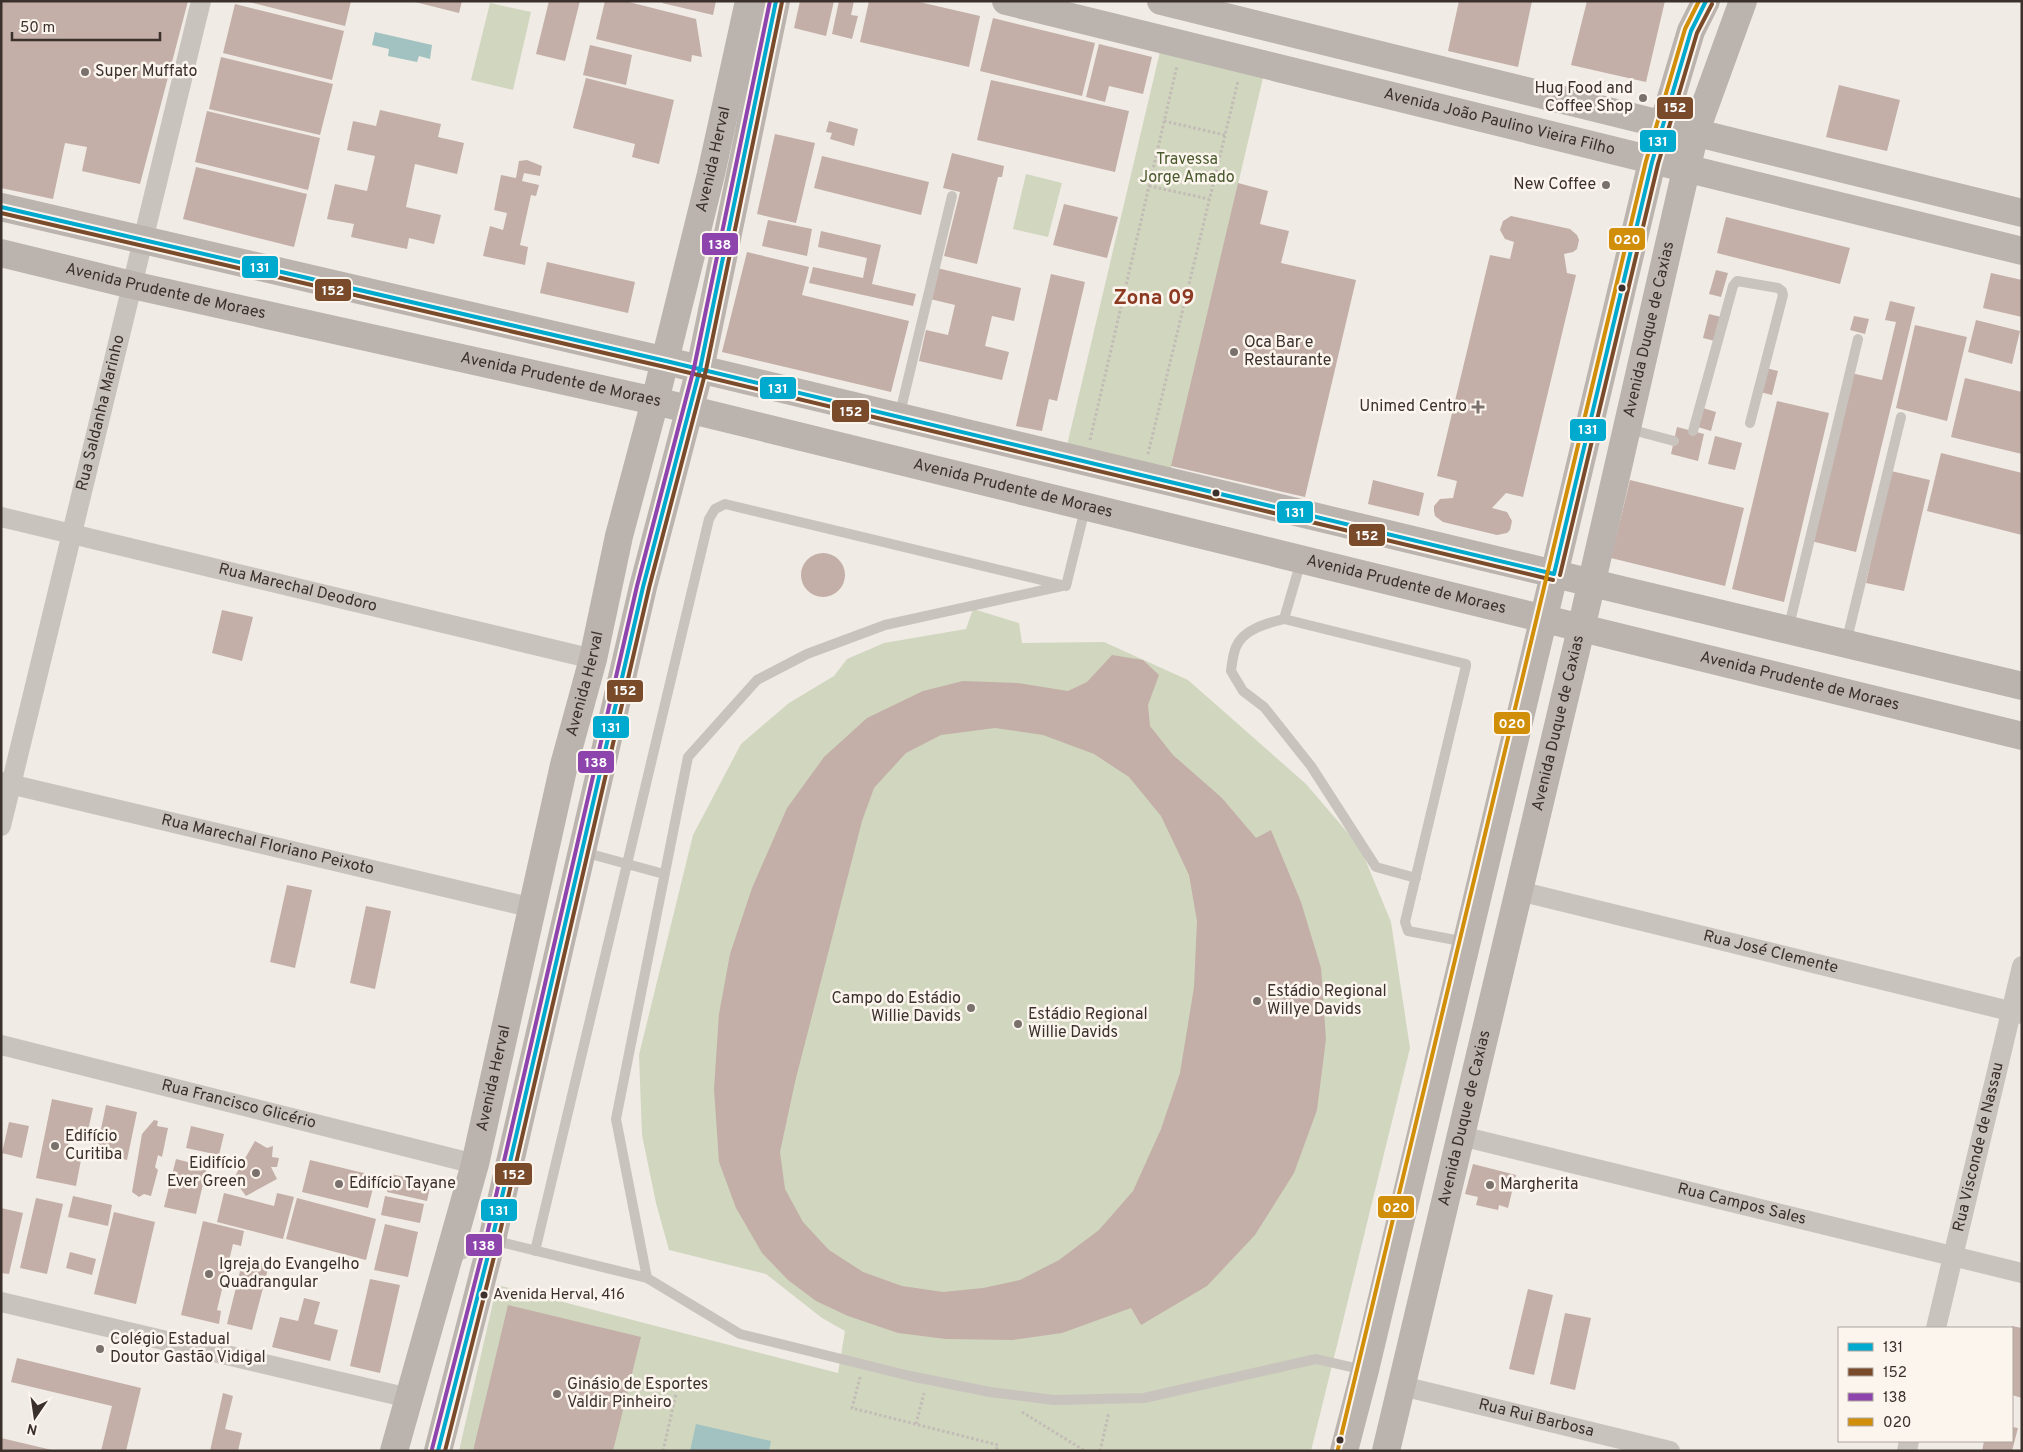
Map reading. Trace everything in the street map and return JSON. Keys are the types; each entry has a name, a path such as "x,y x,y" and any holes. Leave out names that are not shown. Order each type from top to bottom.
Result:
{"main road":[{"name":"Avenida Herval","path":"394,1451 475,1164 564,765 593,659 619,536 666,361 711,174 749,1"},
{"name":"Avenida Herval","path":"438,1451 492,1240 643,587 700,369 776,1"},
{"name":"Avenida João Paulino Vieira Filho","path":"1006,1 1652,162 2022,251"},
{"path":"1161,1 1662,126 2022,213"},
{"path":"1344,1451 1365,1370 1652,162 1691,31 1706,1"},
{"path":"1691,31 1725,1"},
{"name":"Avenida Duque de Caxias","path":"1386,1451 1581,629 1695,133 1743,1"},
{"path":"711,174 746,153"},
{"path":"1,206 143,241 700,369 2022,686"},
{"name":"Avenida Prudente de Moraes","path":"1,253 132,285 655,401 1085,508 2022,736"},
{"path":"619,536 643,587"},
{"path":"564,765 611,726"},
{"path":"522,957 548,996"}],"street":[{"name":"Rua Saldanha Marinho","path":"1,826 6,784 72,535 201,1"},
{"name":"Rua Marechal Deodoro","path":"1,516 72,535 593,659"},
{"name":"Rua Marechal Floriano Peixoto","path":"6,784 533,908"},
{"name":"Rua José Clemente","path":"1519,891 2016,1013"},
{"name":"Rua Visconde de Nassau","path":"1936,1327 2016,1013 2022,966"},
{"name":"Rua Francisco Glicério","path":"1,1045 475,1164"},
{"name":"Rua Campos Sales","path":"1461,1136 2022,1273"},
{"path":"1,1302 409,1398"},
{"name":"Rua Rui Barbosa","path":"1402,1386 1670,1451"}],"lane":[{"path":"899,418 952,196"},
{"path":"1693,431 1733,286 1736,281 1743,280 1778,288 1782,291 1783,295 1750,423"},
{"path":"1788,630 1858,339"},
{"path":"1846,644 1901,417"},
{"path":"1626,429 1674,441"},
{"path":"535,1251 709,518 715,509 725,504 1066,586"},
{"path":"1066,586 1085,508"},
{"path":"1284,619 1301,560"},
{"path":"646,1278 616,1119 688,757 757,680 807,654 885,625 1066,586"},
{"path":"1416,878 1381,870 1373,863 1311,766 1264,707 1242,691 1231,671 1236,646 1248,632 1267,623 1284,619 1466,664 1416,878 1405,922 1408,931 1466,942"},
{"path":"582,852 664,874"},
{"path":"448,1261 492,1240 646,1278 740,1334 927,1380 990,1392 1054,1400 1144,1398 1316,1359 1365,1370"}],"path":[{"path":"1084,462 1182,44"},
{"path":"1143,476 1243,59"},
{"path":"1164,121 1225,135"},
{"path":"1149,186 1209,200"},
{"path":"862,1365 852,1408 998,1444 996,1451"},
{"path":"916,1424 927,1380"},
{"path":"990,1392 1085,1451"},
{"path":"663,1451 676,1394"},
{"path":"1100,1451 1112,1399"}],"green space":[{"path":"490,3 531,12 513,90 471,80"},
{"name":"Travessa Jorge Amado","path":"1163,39 1266,65 1168,482 1064,458"},
{"path":"1026,174 1062,183 1048,237 1013,229"},
{"name":"Estádio Regional Willie Davids","path":"973,609 1019,623 1022,643 1104,642 1188,680 1306,784 1360,847 1391,922 1410,1048 1311,1451 459,1451 497,1285 838,1373 845,1331 822,1318 766,1274 669,1250 656,1203 642,1135 639,1055 693,835 741,744 789,703 834,676 847,659 884,643 966,629"}],"water":[{"path":"375,32 432,45 430,59 419,56 417,62 388,56 389,49 372,45"},
{"path":"696,1424 771,1441 769,1451 690,1451"}],"building":[{"name":"Super Muffato","path":"1,1 188,1 140,184 82,171 87,147 65,143 53,199 1,188"},
{"path":"245,1 351,1 345,26"},
{"path":"411,1 462,1 459,13"},
{"path":"549,1 580,1 565,61 536,54"},
{"path":"605,1 625,1 696,19 702,57 692,55 691,62 596,39"},
{"path":"663,1 716,1 713,15 662,3"},
{"path":"800,1 834,1 826,36 794,28"},
{"path":"839,1 854,1 851,15 858,16 852,39 832,34"},
{"path":"869,1 915,1 980,16 969,67 860,42"},
{"path":"1459,1 1532,1 1518,67 1448,51"},
{"path":"1587,1 1665,1 1646,82 1571,65"},
{"path":"235,4 344,31 332,80 223,53"},
{"path":"993,18 1095,43 1082,96 980,71"},
{"path":"1099,44 1152,57 1143,94 1109,86 1105,102 1086,97"},
{"path":"590,45 632,55 626,85 583,75"},
{"path":"221,57 333,84 320,135 209,109"},
{"path":"586,78 674,100 659,164 632,157 635,144 573,128"},
{"path":"991,80 1129,111 1115,172 977,140"},
{"path":"1839,85 1900,100 1887,151 1826,137"},
{"path":"380,110 441,124 438,137 464,143 457,174 415,164 406,207 441,215 434,244 409,238 407,249 351,237 354,224 327,219 335,184 367,191 375,156 347,150 353,121 376,126"},
{"path":"207,111 320,138 308,190 195,162"},
{"path":"829,121 858,129 854,146 830,139 832,133 826,132"},
{"path":"775,134 815,143 796,223 757,214"},
{"path":"952,153 1004,166 1002,177 998,177 977,264 944,256 960,192 943,188"},
{"path":"822,156 929,182 921,215 814,188"},
{"path":"527,160 542,166 540,176 524,173 522,181 539,185 536,196 531,195 520,245 528,247 525,265 483,256 490,226 503,230 507,213 494,210 501,175 516,178 519,161"},
{"path":"196,167 307,194 294,247 183,219"},
{"path":"1238,183 1268,191 1260,224 1289,231 1281,263 1356,280 1305,497 1171,466"},
{"path":"1064,204 1118,217 1107,258 1053,245"},
{"path":"1511,216 1570,229 1577,235 1579,240 1577,249 1564,254 1567,273 1576,275 1523,497 1506,493 1492,508 1507,512 1512,521 1510,530 1507,533 1497,535 1443,522 1435,516 1434,506 1440,499 1453,498 1457,481 1437,476 1490,255 1510,259 1514,242 1505,239 1500,230 1503,221"},
{"path":"1726,217 1850,248 1840,284 1717,253"},
{"path":"768,220 812,229 807,256 762,246"},
{"path":"821,231 881,245 872,284 916,294 913,306 809,283 813,267 863,278 867,258 818,247"},
{"path":"747,252 809,267 802,295 909,321 891,392 722,352"},
{"path":"547,262 635,282 628,313 540,293"},
{"path":"937,268 1021,288 1014,321 992,316 985,346 1009,352 1002,380 919,361 926,330 948,335 955,305 930,299"},
{"path":"1716,270 1728,273 1721,297 1709,294"},
{"path":"1991,273 2022,280 2022,317 1983,308"},
{"path":"1051,274 1085,282 1057,401 1049,399 1042,431 1016,426"},
{"path":"1890,301 1915,307 1856,552 1811,541 1851,373 1882,380 1896,322 1885,320"},
{"path":"1709,314 1721,317 1715,341 1703,338"},
{"path":"1854,316 1869,319 1865,334 1850,330"},
{"path":"1976,320 2020,331 2012,364 1968,352"},
{"path":"1915,325 1967,337 1947,421 1896,408"},
{"path":"1766,368 1778,371 1772,395 1760,392"},
{"path":"1965,378 2022,392 2022,454 1951,437"},
{"path":"1777,401 1829,413 1784,602 1732,589"},
{"path":"1703,408 1716,412 1711,431 1698,427"},
{"path":"1677,427 1704,434 1698,461 1671,454"},
{"path":"1715,436 1742,443 1735,470 1708,464"},
{"path":"1941,453 2022,473 2022,535 1927,511"},
{"path":"1891,471 1930,480 1904,591 1866,583"},
{"path":"1373,480 1424,493 1419,516 1368,504"},
{"path":"1630,480 1744,508 1725,586 1611,558"},
{"path":"827,553 839,559 844,566 844,584 839,591 832,596 819,597 811,594 804,587 801,571 804,563 811,556"},
{"path":"222,610 253,617 242,661 212,653"},
{"name":"Estádio Regional Willye Davids","path":"1112,655 1143,660 1159,675 1148,705 1150,726 1173,755 1222,798 1256,838 1271,830 1301,902 1321,968 1326,1039 1317,1110 1294,1173 1255,1235 1207,1286 1141,1325 1131,1308 1062,1333 1012,1340 946,1339 898,1333 848,1316 816,1301 788,1280 762,1253 736,1208 719,1162 714,1089 719,1014 730,954 752,888 787,808 824,757 867,718 923,691 963,681 1018,683 1068,691 1087,682","holes":["995,728 1043,735 1094,754 1129,777 1161,816 1189,875 1197,921 1194,987 1180,1073 1161,1129 1133,1191 1099,1230 1059,1260 1020,1280 983,1288 943,1292 902,1286 863,1272 829,1250 803,1222 785,1189 780,1152 795,1082 862,821 874,788 906,753 941,735"]},
{"path":"287,885 312,890 295,968 270,962"},
{"path":"366,906 391,911 375,989 350,983"},
{"name":"Edifício Curitiba","path":"52,1099 93,1108 87,1135 71,1131 66,1157 81,1160 76,1186 36,1178"},
{"path":"106,1105 137,1112 127,1160 96,1153"},
{"path":"154,1120 158,1121 157,1126 168,1128 162,1157 158,1155 155,1167 158,1170 151,1196 144,1194 139,1197 132,1192 142,1134"},
{"path":"9,1122 29,1126 22,1158 2,1153"},
{"path":"191,1126 224,1134 219,1155 186,1148"},
{"name":"Eidifício Ever Green","path":"255,1141 267,1148 273,1146 272,1157 279,1158 277,1167 271,1167 277,1179 246,1196 240,1188 231,1183"},
{"path":"176,1159 207,1167 196,1214 164,1207"},
{"name":"Edifício Tayane","path":"310,1160 376,1176 368,1208 302,1192"},
{"name":"Margherita","path":"1473,1164 1516,1175 1508,1208 1499,1205 1498,1210 1476,1205 1478,1197 1465,1194"},
{"path":"391,1174 431,1183 427,1201 387,1192"},
{"path":"224,1193 274,1206 277,1193 294,1197 283,1239 217,1222"},
{"path":"73,1196 112,1205 108,1226 68,1217"},
{"path":"385,1196 424,1204 420,1223 381,1215"},
{"path":"36,1198 63,1204 47,1274 20,1268"},
{"path":"297,1198 376,1219 366,1260 286,1239"},
{"path":"1,1208 23,1213 9,1274 1,1273"},
{"path":"114,1212 155,1222 136,1304 94,1294"},
{"path":"203,1221 244,1231 241,1246 233,1244 217,1310 221,1311 219,1324 181,1315"},
{"path":"385,1224 418,1232 408,1277 374,1270"},
{"path":"70,1252 96,1259 92,1275 66,1268"},
{"path":"243,1259 269,1265 252,1330 227,1324"},
{"path":"370,1279 400,1285 380,1373 350,1366"},
{"path":"1528,1289 1553,1295 1534,1375 1509,1369"},
{"path":"304,1298 320,1302 314,1324 338,1330 330,1361 272,1347 280,1317 298,1321"},
{"name":"Ginásio de Esportes Valdir Pinheiro","path":"508,1305 641,1337 613,1451 473,1451"},
{"path":"1565,1313 1591,1318 1575,1390 1550,1384"},
{"path":"2012,1327 2022,1328 2022,1398 2013,1395"},
{"path":"17,1358 141,1388 126,1451 101,1451 112,1406 11,1382"},
{"path":"223,1393 233,1396 225,1429 242,1433 238,1451 210,1451"},
{"path":"2013,1427 2018,1428 2012,1451 1982,1451 1984,1442 2013,1442"},
{"path":"1,1438 52,1450 52,1451 1,1451"}],"transit line":[{"name":"138","path":"432,1449 486,1239 637,586 694,368 770,1"},
{"name":"131","path":"438,1451 492,1240 643,587 700,369 776,1"},
{"name":"020","path":"1338,1449 1646,161 1685,29 1699,1"},
{"name":"131","path":"1554,574 1652,162 1691,31 1706,1"},
{"name":"152","path":"445,1451 498,1241 649,588 706,370 782,2"},
{"name":"152","path":"1560,575 1658,164 1697,33 1712,4"},
{"name":"131","path":"1,207 666,361 1554,574"},
{"name":"152","path":"1,213 665,367 1553,580"}],"place":[{"name":"Super Muffato","path":"85,72"},
{"name":"Hug Food and Coffee Shop","path":"1643,98"},
{"name":"New Coffee","path":"1606,185"},
{"name":"Oca Bar e Restaurante","path":"1234,352"},
{"name":"Unimed Centro","path":"1478,407"},
{"name":"Estádio Regional Willye Davids","path":"1257,1001"},
{"name":"Campo do Estádio Willie Davids","path":"971,1008"},
{"name":"Estádio Regional Willie Davids","path":"1018,1024"},
{"name":"Edifício Curitiba","path":"55,1146"},
{"name":"Eidifício Ever Green","path":"256,1173"},
{"name":"Edifício Tayane","path":"339,1184"},
{"name":"Margherita","path":"1490,1185"},
{"name":"Igreja do Evangelho Quadrangular","path":"209,1274"},
{"name":"Avenida Herval, 416","path":"484,1295"},
{"name":"Colégio Estadual Doutor Gastão Vidigal","path":"100,1349"},
{"name":"Ginásio de Esportes Valdir Pinheiro","path":"557,1394"}],"district":[{"name":"Zona 09","path":"1154,298"}]}
